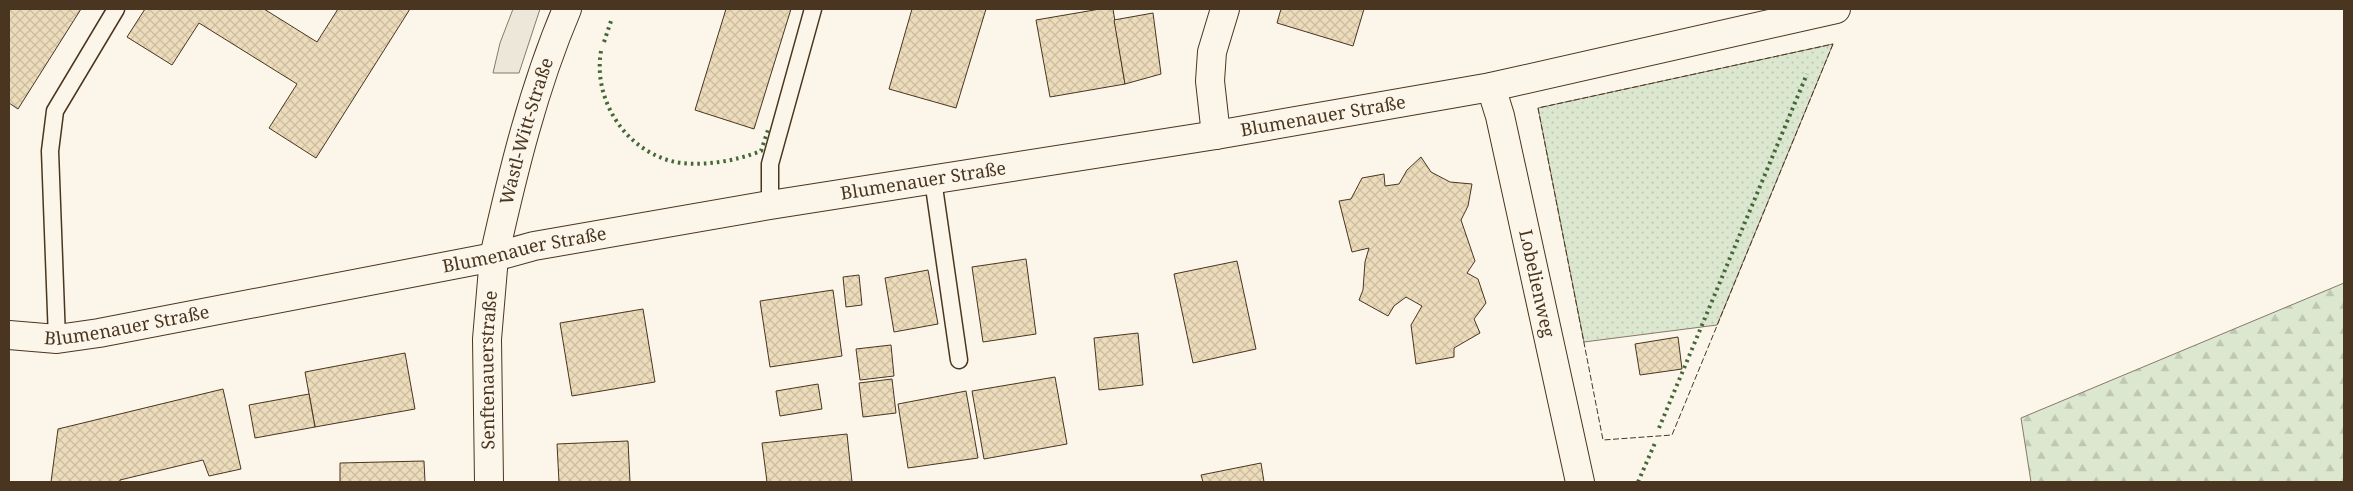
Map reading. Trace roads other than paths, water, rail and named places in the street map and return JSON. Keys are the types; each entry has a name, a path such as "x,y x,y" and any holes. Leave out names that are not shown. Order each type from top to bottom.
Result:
{"street":[{"name":"Wastl-Witt-Straße","path":"494,257 518,150 545,61 566,9"},
{"path":"1216,136 1210,81 1212,52 1225,9"},
{"name":"Blumenauer Straße","path":"9,335 57,339 99,333 494,257 534,246 770,205 1216,136 1491,87 1836,9"},
{"name":"Lobelienweg","path":"1491,87 1500,116 1580,482"},
{"name":"Senftenauerstraße","path":"489,482 487,339 494,257"}],"lane":[{"path":"57,339 50,151 55,111 116,9"},
{"path":"770,205 770,164 813,9"},
{"path":"933,180 959,360"}]}
